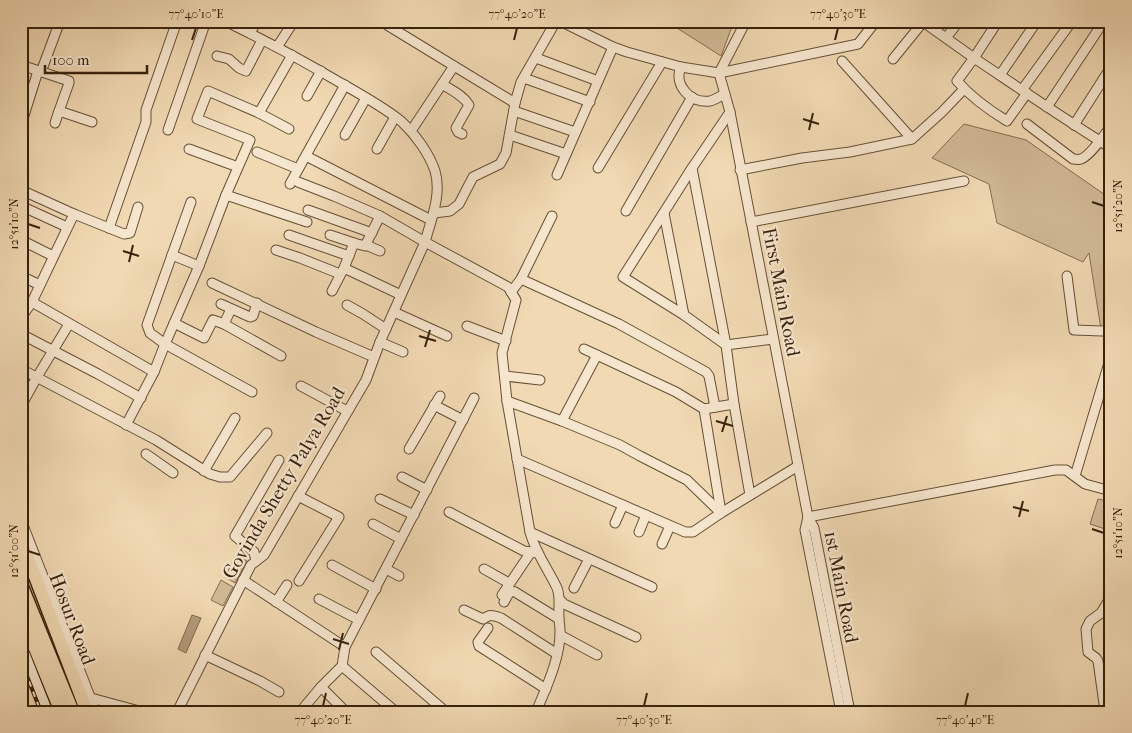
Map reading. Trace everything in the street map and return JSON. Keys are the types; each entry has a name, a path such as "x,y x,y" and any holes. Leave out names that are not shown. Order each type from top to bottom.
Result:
{"highway":[{"name":"Hosur Road","path":"21,540 87,712"},
{"path":"21,560 81,712"},
{"path":"21,584 72,712"},
{"path":"21,600 66,712"},
{"path":"21,614 61,712"}],"street":[{"path":"21,125 60,21"},
{"path":"110,228 146,122 146,110 177,21"},
{"path":"168,130 206,21"},
{"name":"Govinda Shetty Palya Road","path":"177,712 251,565 264,555 366,380 380,342 425,242 433,216 438,189 435,172 424,148 411,131 395,117 321,71 225,21"},
{"path":"250,34 257,21"},
{"path":"277,47 294,21"},
{"path":"306,156 433,216 450,211 459,204 473,177 500,164 506,153 520,87 558,21 627,52 662,62 719,74 858,44 876,21"},
{"path":"719,74 746,21"},
{"path":"946,38 959,21"},
{"path":"998,21 957,81 964,89 1007,122 1024,92 1072,21"},
{"path":"1000,75 1038,21"},
{"path":"1047,107 1104,21"},
{"path":"893,59 923,22 1024,92 1111,148"},
{"path":"387,25 454,66 515,107 576,132"},
{"path":"217,56 229,59 239,68 246,71 262,40"},
{"path":"557,175 613,47"},
{"path":"260,113 292,55"},
{"path":"536,58 598,81"},
{"path":"842,61 912,139"},
{"path":"598,168 662,62"},
{"path":"21,65 69,82 55,123"},
{"path":"411,131 454,66"},
{"path":"681,66 678,73 680,83 684,91 692,97 711,101 725,94"},
{"path":"1074,125 1111,67"},
{"path":"307,96 321,71"},
{"name":"First Main Road","path":"719,74 730,112 808,517"},
{"path":"524,78 590,102"},
{"path":"442,84 469,104 456,128 462,134"},
{"path":"345,85 298,169 294,183 334,196 380,216 508,287 516,300 502,353 507,402 534,552 558,589 560,600 560,635 557,654 546,689 536,712"},
{"path":"740,170 802,158 850,152 912,139 964,89"},
{"path":"126,425 154,372 250,140 197,119 208,91 260,113 289,129"},
{"path":"626,211 692,97"},
{"path":"345,135 366,98"},
{"path":"59,111 92,122"},
{"path":"730,112 623,277 684,315 726,345 773,339"},
{"path":"376,150 395,117"},
{"path":"1027,124 1073,159 1079,160 1084,158 1111,126"},
{"path":"510,135 566,154"},
{"path":"189,149 238,167"},
{"path":"257,152 298,169"},
{"path":"692,168 726,345 750,495"},
{"path":"751,222 964,181"},
{"path":"21,190 124,234 130,233 138,207"},
{"path":"226,195 307,222"},
{"path":"191,202 147,325 150,333 165,344 252,392"},
{"path":"21,206 67,227"},
{"path":"308,210 372,233"},
{"path":"664,213 684,315"},
{"path":"21,318 32,302 74,214"},
{"path":"366,245 380,216"},
{"path":"512,292 521,279 552,216"},
{"path":"289,235 349,256"},
{"path":"330,235 380,251"},
{"path":"21,240 53,256"},
{"path":"332,291 354,243"},
{"path":"276,250 342,271 401,295"},
{"path":"172,255 199,266"},
{"path":"21,276 40,285"},
{"path":"1067,276 1074,330 1102,331 1111,329"},
{"path":"521,279 619,324 706,372 709,376 715,407"},
{"path":"212,282 316,332 374,357"},
{"path":"32,302 154,372"},
{"path":"221,304 250,317 253,316 257,303"},
{"path":"347,305 386,329"},
{"path":"224,324 231,309"},
{"path":"394,312 447,336"},
{"path":"174,323 204,338 213,320 224,324 281,356"},
{"path":"22,402 69,324"},
{"path":"467,326 506,341"},
{"path":"21,334 141,398"},
{"path":"380,342 403,352"},
{"path":"584,349 676,392 704,409 734,404"},
{"path":"562,421 597,355"},
{"path":"1075,476 1111,356"},
{"path":"21,369 165,446 210,474 220,477 230,477 267,433"},
{"path":"505,376 540,380"},
{"path":"301,386 347,412"},
{"path":"408,450 440,396"},
{"path":"300,712 342,666 345,647 474,398"},
{"path":"507,402 562,421 620,445 686,480 720,512"},
{"path":"434,405 463,420"},
{"path":"704,409 720,512"},
{"path":"204,470 235,418"},
{"path":"157,461 165,446"},
{"path":"146,454 173,472"},
{"path":"517,459 684,532 693,532 720,512 798,466"},
{"path":"256,560 254,552 236,536 279,460"},
{"path":"808,517 1055,470 1066,470 1085,484 1111,491"},
{"path":"402,477 427,490"},
{"path":"298,496 339,517 299,581"},
{"path":"380,499 414,515"},
{"path":"615,523 623,505"},
{"path":"449,512 524,550 534,552"},
{"path":"639,532 646,515"},
{"name":"1st Main Road","path":"808,517 805,530 841,712"},
{"name":"1st Main Road","path":"808,517 814,528 850,712"},
{"path":"21,520 96,712"},
{"path":"372,524 401,539"},
{"path":"662,544 670,526"},
{"path":"530,532 652,588"},
{"path":"534,552 509,583 502,600 510,591 515,592 559,619"},
{"path":"574,588 589,559"},
{"path":"332,565 376,589"},
{"path":"386,569 399,576"},
{"path":"484,569 509,583"},
{"path":"243,580 345,647"},
{"path":"276,602 287,585"},
{"path":"1111,597 1102,613 1090,621 1086,629 1088,652 1098,661 1105,709 1111,711"},
{"path":"319,600 359,620"},
{"path":"560,600 564,604 636,637"},
{"path":"464,610 483,620 490,615 501,618 557,654"},
{"path":"488,628 478,642 479,646 546,689"},
{"path":"560,635 597,655"},
{"path":"21,644 48,712"},
{"path":"376,652 446,712"},
{"path":"206,655 260,680 279,692"},
{"path":"342,666 396,712"},
{"path":"321,688 346,712"},
{"path":"91,698 143,712"}],"shaded area":[{"path":"666,21 734,21 721,56"},
{"path":"964,124 1026,140 1111,199 1111,332 1102,336 1089,253 1083,262 997,223 989,184 932,158"},
{"path":"1098,499 1111,502 1111,531 1090,524"},
{"path":"236,555 247,561 235,583 225,577"},
{"path":"221,580 233,587 223,606 211,600"},
{"path":"192,615 201,618 186,653 178,649"}],"railway":[{"path":"21,661 41,712"}]}
